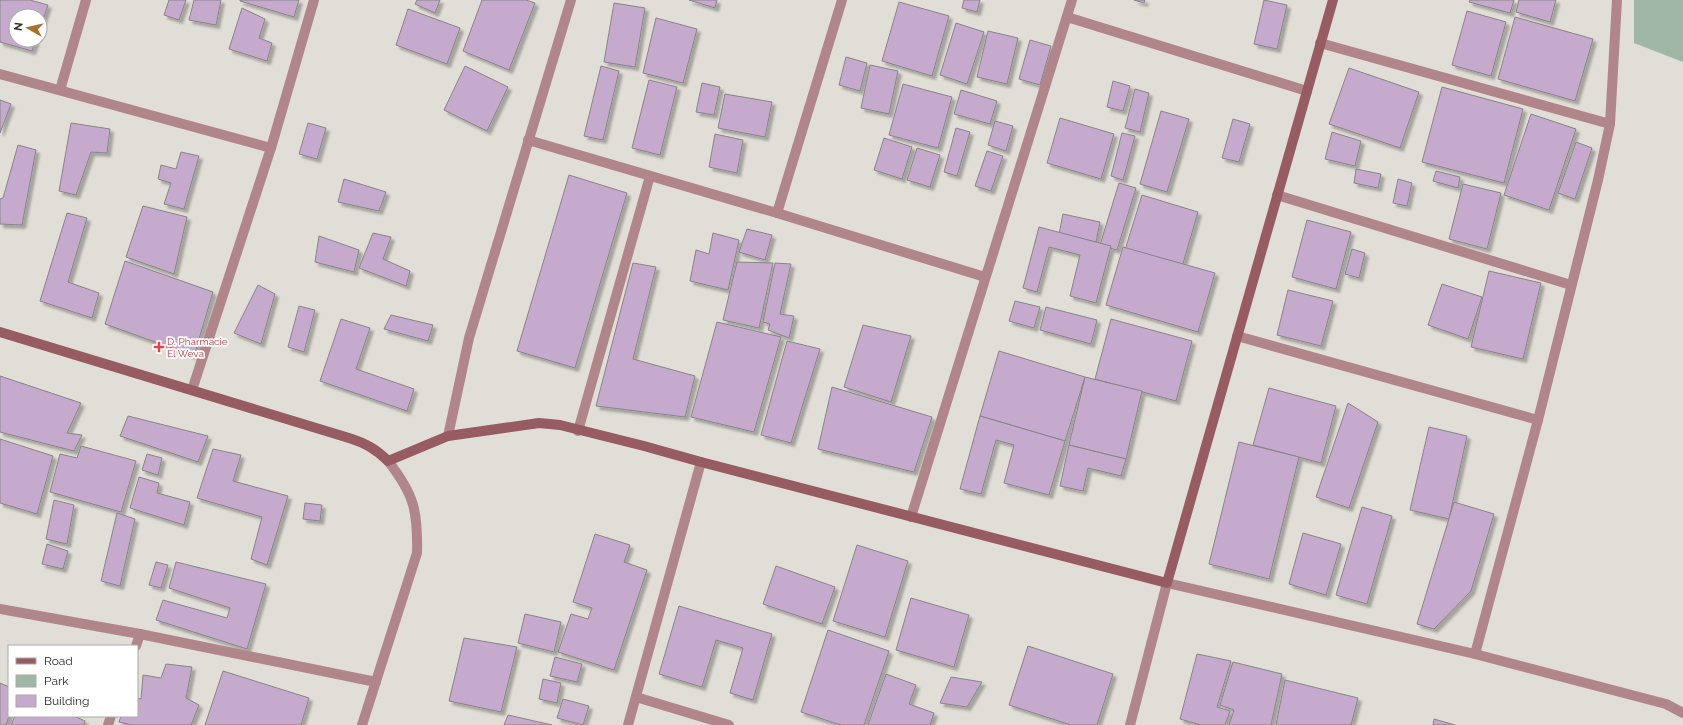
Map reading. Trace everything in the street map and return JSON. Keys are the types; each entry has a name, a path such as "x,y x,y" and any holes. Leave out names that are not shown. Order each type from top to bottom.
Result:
{"main road":[{"path":"0,332 364,443 377,450 388,461 448,436 539,423 560,425 1166,583 1333,0"}],"street":[{"path":"60,90 86,0"},
{"path":"192,390 271,148 314,0"},
{"path":"448,436 469,338 571,0"},
{"path":"777,213 842,0"},
{"path":"911,517 1072,0"},
{"path":"1475,654 1538,420 1598,180 1610,124 1617,0"},
{"path":"1067,17 1307,91"},
{"path":"1320,43 1610,124"},
{"path":"0,74 271,148"},
{"path":"528,140 777,213 985,277"},
{"path":"578,430 650,176"},
{"path":"1277,195 1571,285"},
{"path":"1237,336 1538,420"},
{"path":"362,725 416,553 418,528 413,503 403,481 388,461"},
{"path":"628,725 701,462"},
{"path":"1130,725 1166,583 1475,654 1666,704 1683,713"},
{"path":"0,609 140,634 376,682"},
{"path":"136,645 140,634"},
{"path":"636,697 728,725"}],"green space":[{"path":"1634,0 1683,0 1683,62 1634,43"}],"building":[{"path":"0,0 30,0 48,5 47,8 8,8 8,44 0,42"},
{"path":"169,0 186,0 179,20 164,15"},
{"path":"194,0 221,0 216,25 189,20"},
{"path":"240,0 299,0 294,17"},
{"path":"417,0 440,0 435,13 415,4"},
{"path":"482,0 526,0 535,3 509,70 463,51"},
{"path":"689,0 717,0 715,8"},
{"path":"964,0 980,0 977,12 962,8"},
{"path":"1134,0 1145,0 1144,3"},
{"path":"1264,0 1287,5 1277,49 1254,44"},
{"path":"1470,0 1514,0 1510,13 1469,2"},
{"path":"1519,0 1556,0 1550,22 1516,12"},
{"path":"899,2 949,16 932,76 882,61"},
{"path":"614,3 645,8 635,67 604,62"},
{"path":"242,8 265,19 259,38 272,43 267,61 229,49"},
{"path":"408,9 460,28 447,64 396,45"},
{"path":"1467,11 1506,22 1491,76 1452,65"},
{"path":"1515,17 1593,39 1575,101 1498,79"},
{"path":"656,18 697,29 683,83 643,73"},
{"path":"956,23 984,32 967,84 940,75"},
{"path":"988,31 1018,38 1007,84 977,77"},
{"path":"1030,40 1051,46 1040,85 1019,79"},
{"path":"21,48 33,48 32,51"},
{"path":"846,57 867,63 860,91 839,85"},
{"path":"870,65 898,71 889,114 861,108"},
{"path":"465,66 508,87 487,131 444,110"},
{"path":"601,66 619,71 603,140 584,136"},
{"path":"1349,68 1419,92 1400,148 1329,124"},
{"path":"649,80 677,87 660,155 632,148"},
{"path":"1113,81 1130,86 1123,111 1107,107"},
{"path":"702,83 720,87 714,115 696,112"},
{"path":"903,84 952,97 938,148 889,135"},
{"path":"1442,87 1523,109 1504,183 1422,162"},
{"path":"1135,89 1149,93 1140,132 1125,128"},
{"path":"961,90 997,101 990,124 954,114"},
{"path":"725,94 772,102 765,137 718,128"},
{"path":"0,100 11,104 0,133"},
{"path":"1161,111 1189,119 1167,192 1140,184"},
{"path":"1531,114 1576,129 1549,210 1504,195"},
{"path":"1060,118 1114,134 1101,179 1047,163"},
{"path":"1233,119 1250,124 1239,162 1222,158"},
{"path":"995,121 1013,126 1006,151 988,145"},
{"path":"71,123 110,129 107,153 91,152 76,195 59,191"},
{"path":"308,123 326,128 317,159 299,154"},
{"path":"956,128 970,132 957,176 944,172"},
{"path":"1332,132 1361,141 1355,166 1325,159"},
{"path":"1122,133 1135,136 1123,180 1111,176"},
{"path":"715,134 743,140 737,173 709,167"},
{"path":"884,138 912,147 902,179 874,170"},
{"path":"1576,142 1592,148 1575,199 1558,193"},
{"path":"18,145 36,150 22,225 0,224 0,199 3,198"},
{"path":"917,148 940,155 930,187 907,180"},
{"path":"987,151 1003,156 991,191 975,186"},
{"path":"181,152 199,156 184,209 164,204 171,183 158,179 161,165 176,169"},
{"path":"1356,169 1381,174 1378,188 1354,183"},
{"path":"1436,171 1460,177 1458,188 1433,181"},
{"path":"569,175 627,193 575,368 517,351"},
{"path":"344,179 386,192 379,211 338,202"},
{"path":"1398,179 1412,183 1407,206 1393,203"},
{"path":"1119,183 1136,188 1117,250 1100,245"},
{"path":"1463,184 1501,193 1487,249 1449,239"},
{"path":"1142,195 1198,212 1182,267 1125,250"},
{"path":"143,206 187,217 174,274 126,257"},
{"path":"67,213 87,218 68,282 99,293 92,318 40,301"},
{"path":"1063,214 1100,222 1096,242 1059,234"},
{"path":"1307,220 1351,232 1336,289 1292,277"},
{"path":"1039,227 1111,246 1096,303 1070,296 1080,255 1049,247 1037,292 1023,288"},
{"path":"747,229 772,235 765,260 739,252"},
{"path":"373,233 391,237 383,259 410,271 406,286 359,268"},
{"path":"713,233 739,240 728,290 690,281 696,250 709,254"},
{"path":"319,236 359,250 354,272 315,262"},
{"path":"1123,247 1215,273 1198,332 1106,305"},
{"path":"1352,249 1365,253 1359,278 1345,274"},
{"path":"125,261 213,292 194,356 105,324"},
{"path":"737,262 773,263 759,328 723,320"},
{"path":"633,263 656,267 633,359 695,376 685,417 596,406"},
{"path":"775,263 791,264 780,314 794,316 789,338 768,330 770,324 763,322"},
{"path":"1489,271 1541,283 1523,359 1471,347"},
{"path":"1442,284 1482,297 1468,339 1428,325"},
{"path":"258,285 275,294 261,344 234,333"},
{"path":"1288,290 1333,301 1321,346 1277,335"},
{"path":"1015,301 1040,307 1034,328 1009,321"},
{"path":"299,306 315,310 304,352 288,347"},
{"path":"1046,307 1097,320 1091,344 1040,330"},
{"path":"391,315 433,325 428,341 384,329"},
{"path":"341,319 370,328 356,369 414,389 407,411 320,381"},
{"path":"1111,319 1192,341 1176,401 1095,379"},
{"path":"717,322 781,337 754,432 691,417"},
{"path":"863,325 911,336 891,402 844,387"},
{"path":"787,341 820,349 791,443 761,435"},
{"path":"999,351 1085,377 1065,441 980,416"},
{"path":"0,376 81,403 67,433 82,435 74,451 0,432"},
{"path":"1085,377 1142,391 1126,459 1069,445"},
{"path":"832,387 932,417 914,472 818,449"},
{"path":"1269,388 1336,406 1321,463 1253,445"},
{"path":"1348,403 1378,422 1349,508 1316,497"},
{"path":"128,416 208,436 198,462 120,436"},
{"path":"980,416 1065,441 1049,495 1004,483 1014,445 996,440 981,494 960,489"},
{"path":"1429,427 1467,436 1449,519 1410,510"},
{"path":"0,439 53,456 37,514 0,503"},
{"path":"1239,442 1299,457 1269,579 1209,564"},
{"path":"1069,445 1126,459 1121,476 1088,468 1083,491 1060,486"},
{"path":"81,446 136,461 121,512 50,492 60,454 77,458"},
{"path":"213,449 241,455 233,481 288,496 267,565 251,559 262,517 197,498"},
{"path":"147,454 162,458 158,475 142,470"},
{"path":"139,477 159,483 157,493 190,502 184,525 130,508"},
{"path":"54,500 74,505 67,544 46,539"},
{"path":"1454,502 1494,514 1471,591 1434,629 1417,624"},
{"path":"305,503 322,505 320,521 303,519"},
{"path":"1362,507 1392,516 1367,604 1336,595"},
{"path":"117,513 135,519 120,586 101,581"},
{"path":"1303,533 1341,544 1326,595 1289,584"},
{"path":"595,534 630,545 624,562 647,570 614,670 558,652 571,614 588,619 592,608 573,602"},
{"path":"47,544 68,551 63,569 42,564"},
{"path":"857,545 908,561 885,637 833,621"},
{"path":"156,562 168,565 161,588 149,585"},
{"path":"176,562 266,584 247,649 156,620 163,600 227,618 230,608 169,588"},
{"path":"776,566 835,587 822,624 763,604"},
{"path":"911,598 969,615 954,667 896,650"},
{"path":"679,606 772,634 753,700 730,693 743,648 716,640 702,687 659,674"},
{"path":"525,614 561,622 554,652 518,643"},
{"path":"828,630 889,651 864,725 841,725 801,712"},
{"path":"464,638 517,647 501,712 449,701"},
{"path":"1028,646 1113,674 1097,725 1071,725 1009,705"},
{"path":"1197,654 1231,661 1217,707 1230,711 1225,725 1201,725 1180,719"},
{"path":"555,657 582,664 577,682 550,676"},
{"path":"1233,662 1282,674 1271,725 1229,725 1234,710 1220,705"},
{"path":"166,664 192,667 186,698 199,705 191,725 132,725 119,722 121,717 138,717 138,698 141,699 143,675 161,678"},
{"path":"223,671 309,698 301,725 205,725"},
{"path":"886,674 916,685 909,704 934,713 930,725 868,725"},
{"path":"951,677 982,682 967,707 940,703"},
{"path":"543,679 561,683 557,703 539,699"},
{"path":"1285,680 1358,698 1351,725 1276,725"},
{"path":"0,683 8,687 9,717 6,725 0,725"},
{"path":"563,699 589,706 583,725 557,718"},
{"path":"508,715 552,725 504,725"},
{"path":"15,717 76,717 85,721 84,725 11,725"},
{"path":"1434,719 1455,725 1433,725"}],"place":[{"name":"D. Pharmacie El Weva","path":"159,347"}]}
